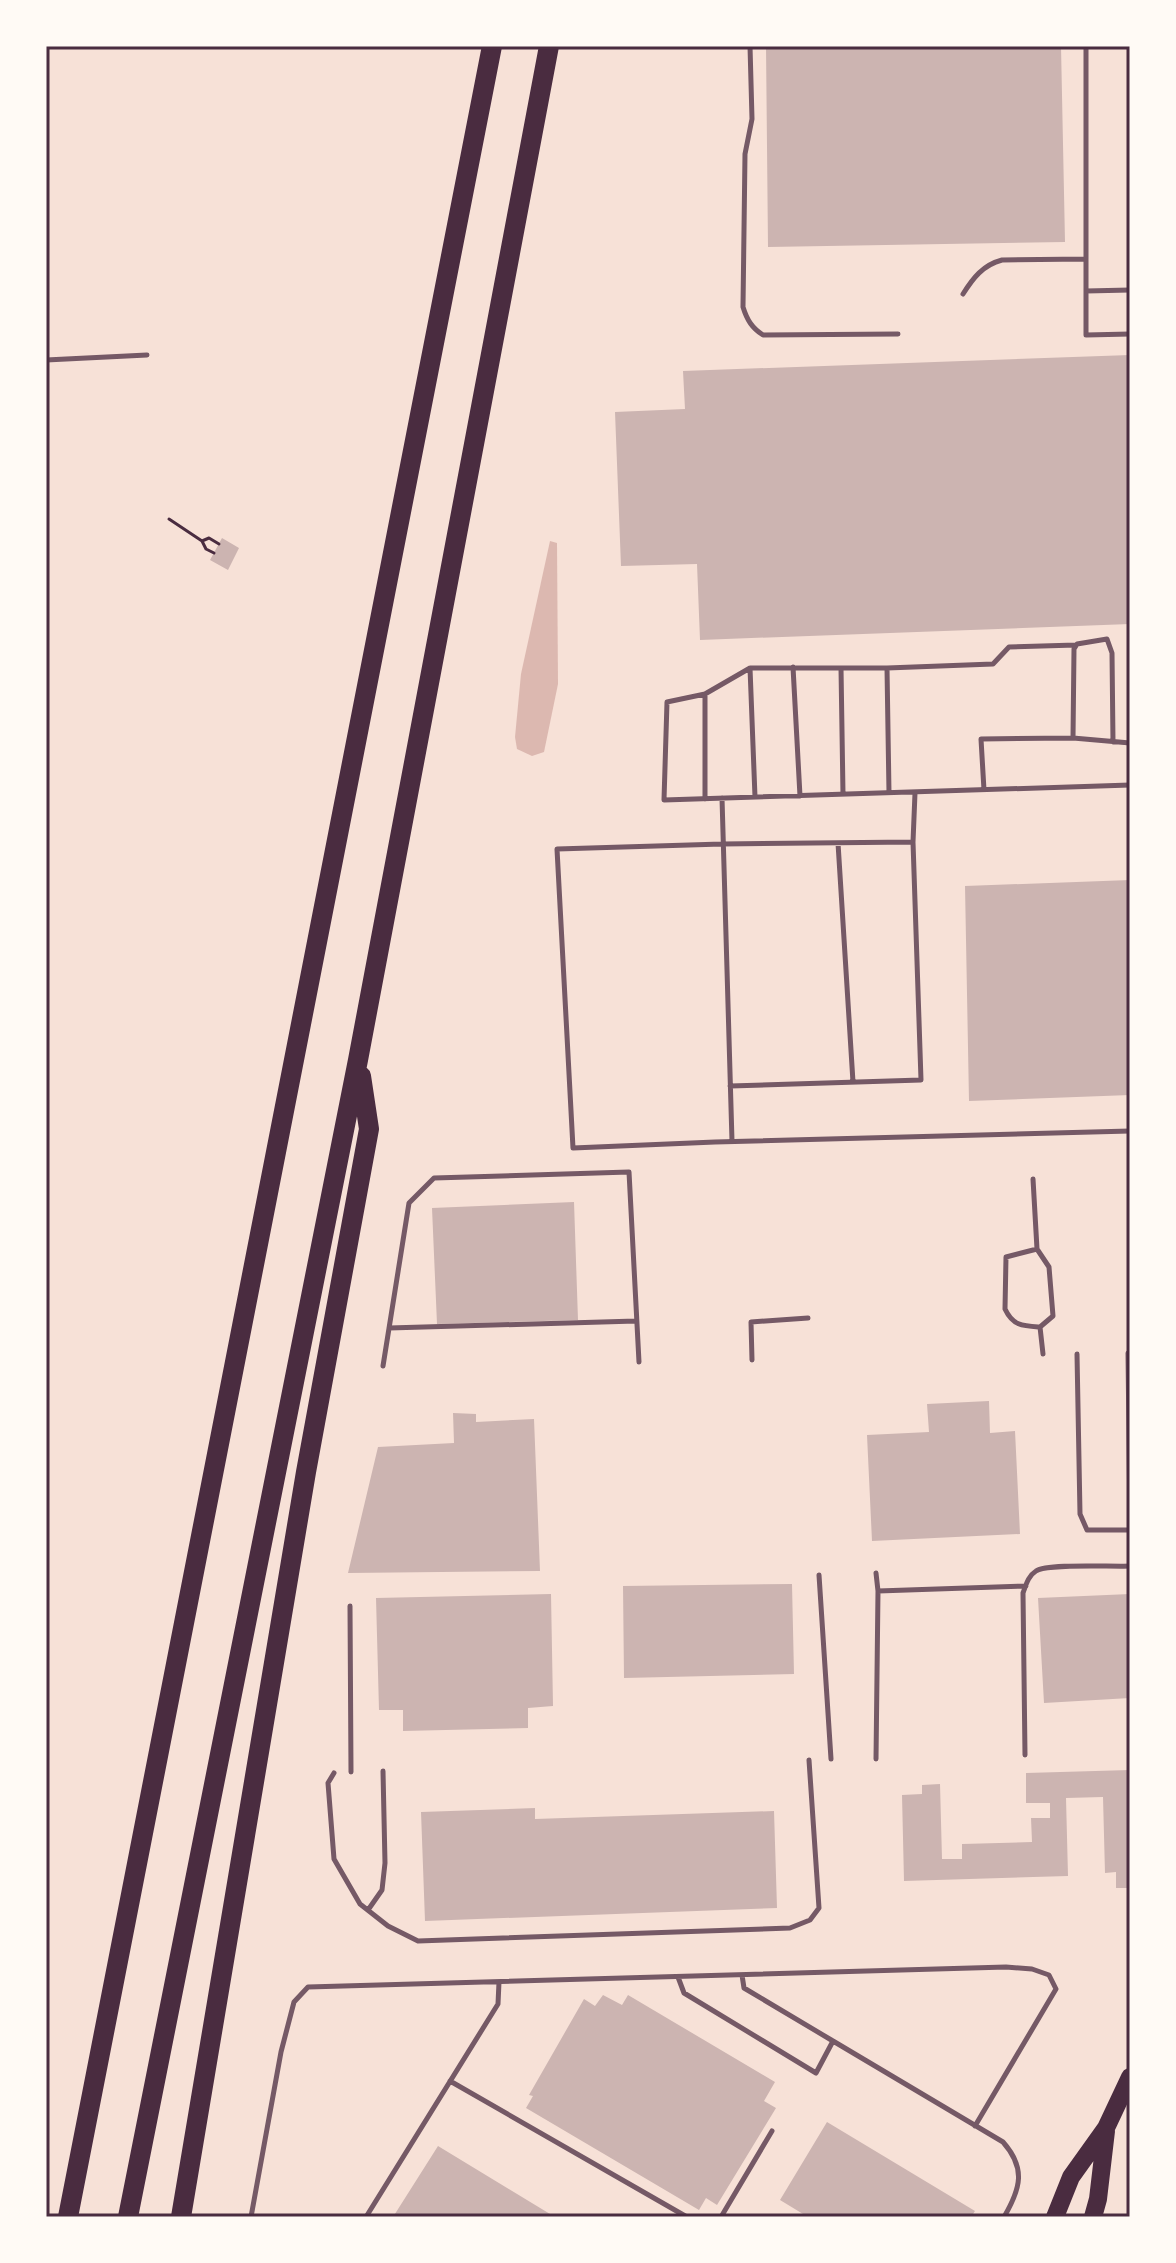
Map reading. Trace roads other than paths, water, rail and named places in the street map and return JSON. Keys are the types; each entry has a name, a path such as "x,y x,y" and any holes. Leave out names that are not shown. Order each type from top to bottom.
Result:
{"highway":[{"path":"68,2217 492,46"},
{"path":"128,2217 358,1060 549,46"},
{"path":"181,2217 306,1472 369,1129 358,1060"},
{"path":"58,2217 107,2017"}],"main road":[{"path":"1055,2217 1071,2177 1106,2128 1130,2077"},
{"path":"1093,2217 1106,2128"}],"lane":[{"path":"750,46 752,119 745,154 744,215 743,307 747,318 754,329 763,335 898,334"},
{"path":"1086,46 1086,335 1130,334"},
{"path":"963,294 975,276 992,262 1086,259"},
{"path":"1086,291 1130,290"},
{"path":"46,360 147,355"},
{"path":"1113,742 1112,653 1107,639 1076,645 1009,647 993,664 750,668 705,694 667,702 664,800 1130,785"},
{"path":"1073,738 1072,660 1076,645"},
{"path":"793,667 800,796"},
{"path":"750,668 755,797"},
{"path":"841,668 843,794"},
{"path":"887,668 889,793"},
{"path":"705,694 705,799"},
{"path":"984,790 981,739 1073,738 1130,743"},
{"path":"730,1086 921,1080 913,842 915,793"},
{"path":"722,798 732,1141"},
{"path":"913,842 557,849 573,1148 1130,1131"},
{"path":"838,843 853,1082"},
{"path":"383,1366 409,1203 434,1178 614,1172 629,1172 639,1362"},
{"path":"1033,1179 1037,1249 1049,1267 1053,1316 1040,1327 1018,1325 1008,1317 1005,1309 1006,1257 1037,1249"},
{"path":"752,1360 751,1322 808,1318"},
{"path":"389,1328 637,1321"},
{"path":"1040,1327 1043,1354"},
{"path":"1128,1353 1130,1522"},
{"path":"1077,1354 1080,1514 1087,1530 1130,1530"},
{"path":"1025,1755 1023,1593 1029,1578 1037,1569 1051,1567 1130,1566"},
{"path":"876,1573 876,1759"},
{"path":"819,1575 831,1759"},
{"path":"878,1591 1026,1586"},
{"path":"350,1606 351,1772"},
{"path":"334,1773 328,1783 334,1859 360,1904 388,1926 418,1941 790,1928 810,1920 819,1908 809,1760"},
{"path":"368,1911 382,1890 385,1863 383,1771"},
{"path":"251,2217 289,2022 294,2002 308,1987 1006,1967 1032,1969 1049,1975 1056,1989 975,2126"},
{"path":"742,1975 744,1988 1003,2142 1015,2156 1019,2177 1015,2199 1004,2217"},
{"path":"678,1977 684,1993 816,2073 833,2041"},
{"path":"366,2217 498,2004 499,1982"},
{"path":"450,2081 687,2217"},
{"path":"721,2217 772,2131"}]}
